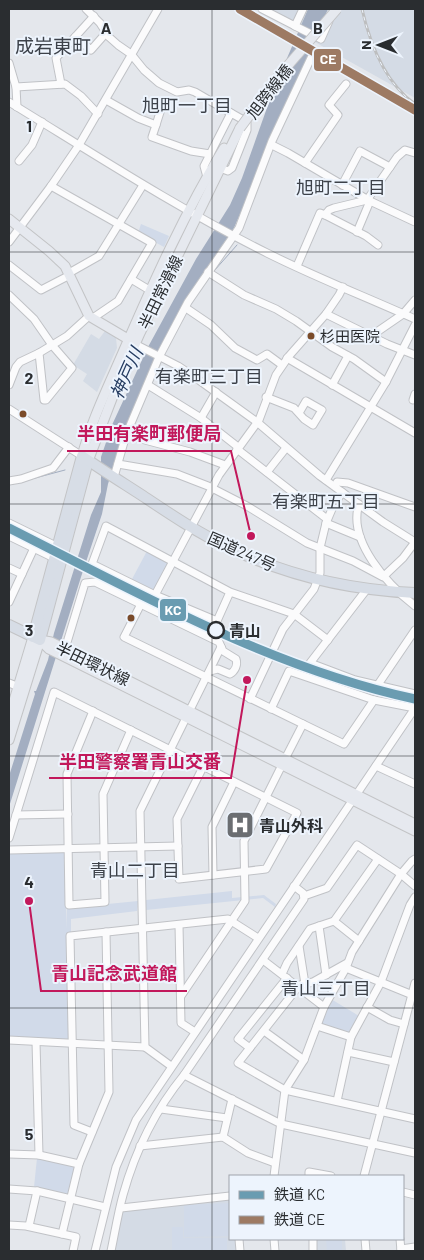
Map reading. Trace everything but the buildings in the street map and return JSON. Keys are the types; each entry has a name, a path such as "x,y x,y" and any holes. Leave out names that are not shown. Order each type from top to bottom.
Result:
{"highway":[{"name":"国道247号","path":"89,461 191,527 227,547 264,563 318,580 367,589 415,593"},
{"path":"37,638 54,558 89,461"},
{"path":"37,638 89,461"},
{"path":"9,625 37,638"}],"main road":[{"name":"旭跨線橋","path":"239,127 280,69 335,9"},
{"name":"半田常滑線","path":"135,344 151,291 193,213 220,168 239,127"},
{"name":"半田常滑線","path":"89,461 99,405 135,344 207,177 239,127"},
{"path":"9,219 58,258 70,274 91,317 135,344"},
{"path":"9,717 37,638"},
{"path":"9,740 37,638"},
{"name":"半田環状線","path":"37,638 354,797 415,831"},
{"name":"半田環状線","path":"354,797 415,824"}],"street":[{"path":"86,9 100,23 106,33 131,54 158,83 177,92 189,90 195,92 247,122 247,130 232,168 228,170 220,168"},
{"path":"9,242 79,145 158,9"},
{"path":"262,9 321,40 335,9"},
{"path":"295,26 303,9"},
{"path":"61,84 56,58 94,16"},
{"path":"75,36 91,50 106,33"},
{"path":"114,477 126,435 159,357 188,302 211,274 235,236 300,79 312,58"},
{"path":"9,63 16,87 17,107"},
{"path":"16,87 65,84 73,89 98,114"},
{"path":"305,163 338,115 329,105 346,84"},
{"path":"106,100 138,118 156,125"},
{"path":"9,102 143,185 235,236 268,253 415,319"},
{"path":"162,106 152,137 190,152 210,154"},
{"path":"207,177 204,166 231,113"},
{"path":"19,161 32,145 42,122"},
{"path":"272,145 369,201 415,222"},
{"path":"357,232 369,201 397,157 405,150 415,153"},
{"path":"342,185 360,151 390,167"},
{"path":"9,265 41,290 70,274 99,256 143,185"},
{"path":"9,384 12,365 52,345 91,317 118,302 152,243 51,186"},
{"path":"325,215 334,208 369,201"},
{"path":"297,266 320,213 378,245"},
{"path":"211,274 244,295 296,321 386,382"},
{"path":"131,279 151,291"},
{"path":"155,595 225,465 257,422 274,379 282,365 326,314 340,296 343,287"},
{"path":"9,295 34,319 52,345 72,368 46,400 44,400 38,353"},
{"path":"371,336 403,314 415,300"},
{"path":"186,308 211,325 230,345 242,353 257,360 267,354 282,365"},
{"path":"326,314 415,355"},
{"path":"326,480 386,382 415,325"},
{"path":"135,344 178,366 216,392 257,422 286,448 358,504 415,541 403,558 383,577"},
{"path":"332,385 348,356"},
{"path":"287,358 415,433"},
{"path":"148,385 201,418 327,521 360,537"},
{"path":"201,418 216,392"},
{"path":"266,398 294,408 299,413"},
{"path":"9,409 89,461"},
{"path":"126,435 190,452 225,465"},
{"path":"9,481 54,468 69,447"},
{"path":"267,472 286,448"},
{"path":"118,464 177,474 212,488 247,506 299,538 354,561 383,577"},
{"path":"335,486 337,482 348,483 415,507"},
{"path":"250,699 278,637 314,589 318,580 320,574 320,548 327,521 342,492"},
{"path":"358,504 356,512 360,537 367,552 383,577 415,606"},
{"path":"9,523 58,548"},
{"path":"230,592 217,621 155,595 92,564 106,526 230,592 294,614 328,640"},
{"path":"9,536 54,558"},
{"path":"9,602 34,548"},
{"path":"9,568 22,574"},
{"path":"63,651 85,583 95,582 218,640 222,651 234,657 237,664 234,671 230,674 214,670"},
{"path":"367,589 310,663 333,673 377,686 415,694"},
{"path":"141,604 124,637 344,744 374,700"},
{"path":"377,686 415,630"},
{"path":"144,1047 140,811 207,678 214,670 214,662 222,651"},
{"path":"95,1251 116,1167 128,1136 144,1106 415,708 374,700 289,672 272,709"},
{"path":"9,684 19,687"},
{"path":"9,838 54,692 296,813 266,869 178,879 178,819 203,767"},
{"path":"93,711 67,774 69,905 105,902 102,794 130,730"},
{"path":"181,996 245,901 244,841 303,724"},
{"path":"376,766 415,784"},
{"path":"213,875 212,827 234,782"},
{"path":"16,814 68,814"},
{"path":"304,896 327,888 357,845 401,874 415,886"},
{"path":"9,850 178,846"},
{"path":"250,1048 238,1039 284,976 310,929 334,920 378,859"},
{"path":"274,1175 285,1090 304,1060 324,1007 359,941 401,874 412,860 415,859"},
{"path":"294,886 304,896"},
{"path":"110,1251 123,1194 140,1146 160,1109 263,960 304,899 304,896"},
{"path":"337,1102 351,1037 381,982 410,905 415,897"},
{"path":"92,1132 74,1124 70,936 228,919 258,938"},
{"path":"334,920 359,941"},
{"path":"179,925 181,1023 195,1032"},
{"path":"319,926 326,975"},
{"path":"62,1234 79,1164 109,1092 106,932"},
{"path":"299,946 300,986"},
{"path":"263,960 300,986 324,1007"},
{"path":"414,995 347,966 300,986 238,1063 285,1090 415,1118"},
{"path":"364,1175 404,1024 414,995 415,983"},
{"path":"367,1007 390,1020 404,1024"},
{"path":"316,1026 351,1037"},
{"path":"264,1032 304,1060"},
{"path":"9,1040 144,1047 171,1066"},
{"path":"36,1042 39,1155"},
{"path":"348,1052 394,1062"},
{"path":"184,1075 281,1124 415,1153"},
{"path":"223,1137 232,1099"},
{"path":"160,1109 228,1118"},
{"path":"140,1146 223,1137 248,1153 275,1163"},
{"path":"9,1154 39,1155 79,1164"},
{"path":"309,1175 309,1172 326,1175"},
{"path":"9,1190 37,1191 105,1207"},
{"path":"29,1226 37,1191"},
{"path":"120,1208 229,1196"},
{"path":"9,1225 29,1226 76,1237 73,1251"},
{"path":"401,1250 415,1247"}],"shaded area":[{"path":"260,9 308,9 299,31"},
{"path":"308,9 328,9 234,228 197,282 184,305 116,458 102,514 9,807 9,776 35,694 34,691 36,691 48,660 54,633 91,515 101,492 101,457 112,425 148,347 196,259 230,205 242,178 273,91"},
{"path":"328,9 415,9 415,98 313,41"},
{"path":"141,224 169,236 164,247 138,233"},
{"path":"105,331 116,338 117,348 97,392 83,381 87,374 73,365 91,334 99,339"},
{"path":"147,551 168,562 155,590 152,591 131,581"},
{"path":"64,851 67,929 67,908 138,901 137,911 71,919 71,934 67,935 69,1039 9,1037 9,853"},
{"path":"232,891 232,898 264,895 276,904 275,907 263,898 146,910 146,900"},
{"path":"331,999 359,1016 350,1033 321,1025 320,1022"},
{"path":"37,1158 74,1166 68,1193 34,1187"},
{"path":"229,1199 229,1240 236,1240 237,1251 113,1251 122,1210"},
{"path":"229,1203 229,1236 184,1237 184,1205"},
{"path":"172,1227 183,1227 183,1238 227,1238 227,1251 172,1251"},
{"path":"315,1240 345,1240 346,1251 315,1251"},
{"path":"326,1240 342,1240 342,1251 327,1251"}],"waterway":[{"path":"214,271 237,245"},
{"path":"201,289 210,276"},
{"path":"9,485 65,470"}],"railway":[{"path":"362,9 369,36 387,74 404,95 415,104"}],"rail line":[{"name":"CE","path":"240,9 415,110"},
{"name":"KC","path":"9,528 157,603 258,649 362,685 415,699"}],"place":[{"name":"杉田医院","path":"311,336"},
{"name":"半田有楽町郵便局","path":"251,536"},
{"name":"青山","path":"216,630"},
{"name":"半田警察署青山交番","path":"247,680"},
{"name":"青山外科","path":"240,825"},
{"name":"青山記念武道館","path":"29,901"}],"district":[{"name":"成岩東町","path":"53,45"},
{"name":"旭町一丁目","path":"187,105"},
{"name":"旭町二丁目","path":"341,187"},
{"name":"有楽町三丁目","path":"209,376"},
{"name":"有楽町五丁目","path":"326,501"},
{"name":"青山二丁目","path":"135,870"},
{"name":"青山三丁目","path":"326,988"}],"water label":[{"name":"神戸川","path":"126,373"}]}
